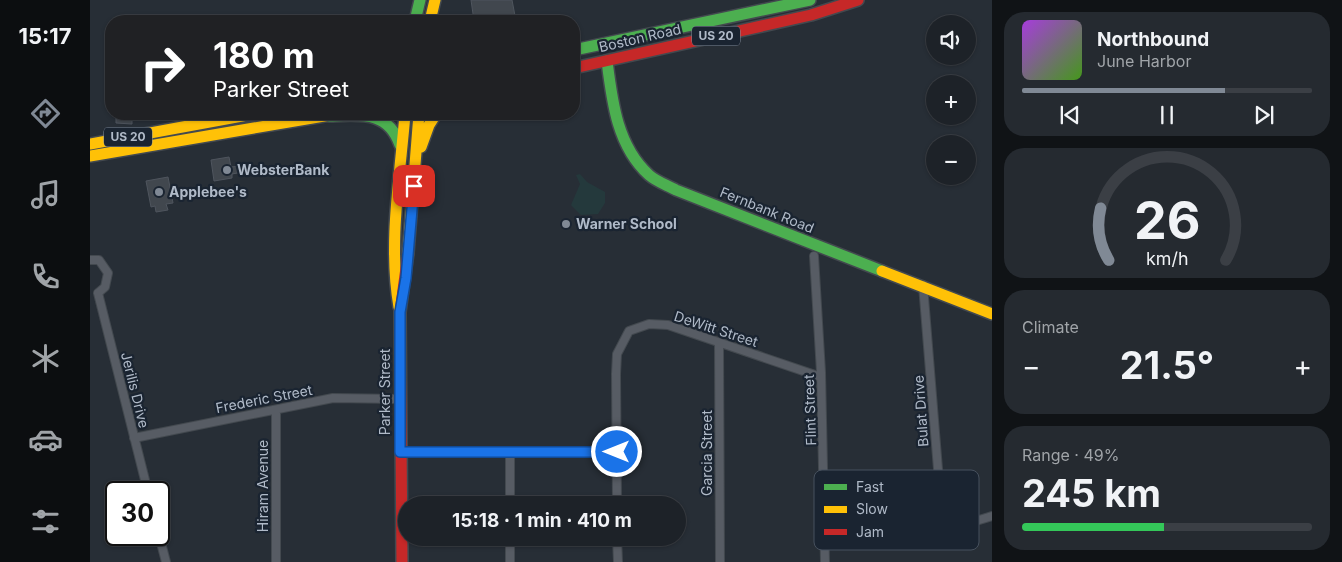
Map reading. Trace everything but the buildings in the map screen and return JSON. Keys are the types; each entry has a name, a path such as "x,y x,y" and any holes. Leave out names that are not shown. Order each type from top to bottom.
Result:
{"main road":[{"path":"433,15 435,0"},
{"name":"Boston Road","path":"580,49 810,0"},
{"name":"Boston Road","path":"580,67 810,15 858,0"},
{"path":"416,15 419,2"},
{"name":"Fernbank Road","path":"607,61 612,101 622,139 633,158 650,176 676,190 857,262 923,285 992,314"},
{"name":"US 20","path":"90,144 220,120"},
{"name":"US 20","path":"90,156 298,120"},
{"path":"384,120 396,133 400,143 401,161"},
{"name":"Parker Street","path":"400,312 396,295 394,269 404,120"},
{"name":"Parker Street","path":"402,562 400,312 406,278 419,120"},
{"path":"415,168 432,120"}],"street":[{"name":"Flint Street","path":"814,256 821,377 823,470"},
{"name":"Jerilis Drive","path":"90,260 99,260 108,273 105,287 94,292 145,481"},
{"name":"Bulat Drive","path":"923,285 938,470"},
{"name":"DeWitt Street","path":"617,496 617,354 629,331 638,326 657,324 821,377"},
{"name":"Garcia Street","path":"720,344 720,562"},
{"name":"Frederic Street","path":"134,438 333,398 400,400"},
{"name":"Hiram Avenue","path":"276,410 276,562"},
{"path":"400,452 617,452"},
{"path":"510,453 510,496"},
{"name":"Bulat Drive","path":"979,519 992,516"},
{"path":"162,546 166,562"},
{"path":"510,546 510,562"},
{"path":"618,546 618,562"}],"green space":[{"path":"580,174 587,182 605,192 605,203 598,214 581,215 571,205 580,184 576,175"}],"traffic: fast":[{"path":"416,15 420,0"},
{"path":"580,49 810,0"},
{"path":"607,61 614,107 623,137 638,163 649,175 676,190 882,271"},
{"path":"380,120 395,134 400,145"}],"traffic: slow":[{"path":"431,15 435,0"},
{"path":"90,144 220,120"},
{"path":"90,156 301,120"},
{"path":"399,307 396,283 395,235 404,120"},
{"path":"408,253 419,120"},
{"path":"421,147 432,120"},
{"path":"882,271 992,314"}],"traffic: jam":[{"path":"580,67 811,15 858,0"},
{"path":"402,562 400,312 408,253"}],"place":[{"name":"WebsterBank","path":"227,170"},
{"name":"Applebee's","path":"159,192"},
{"name":"Warner School","path":"566,224"}],"route":[{"path":"414,186 405,288 400,312 400,452 617,452"}]}
